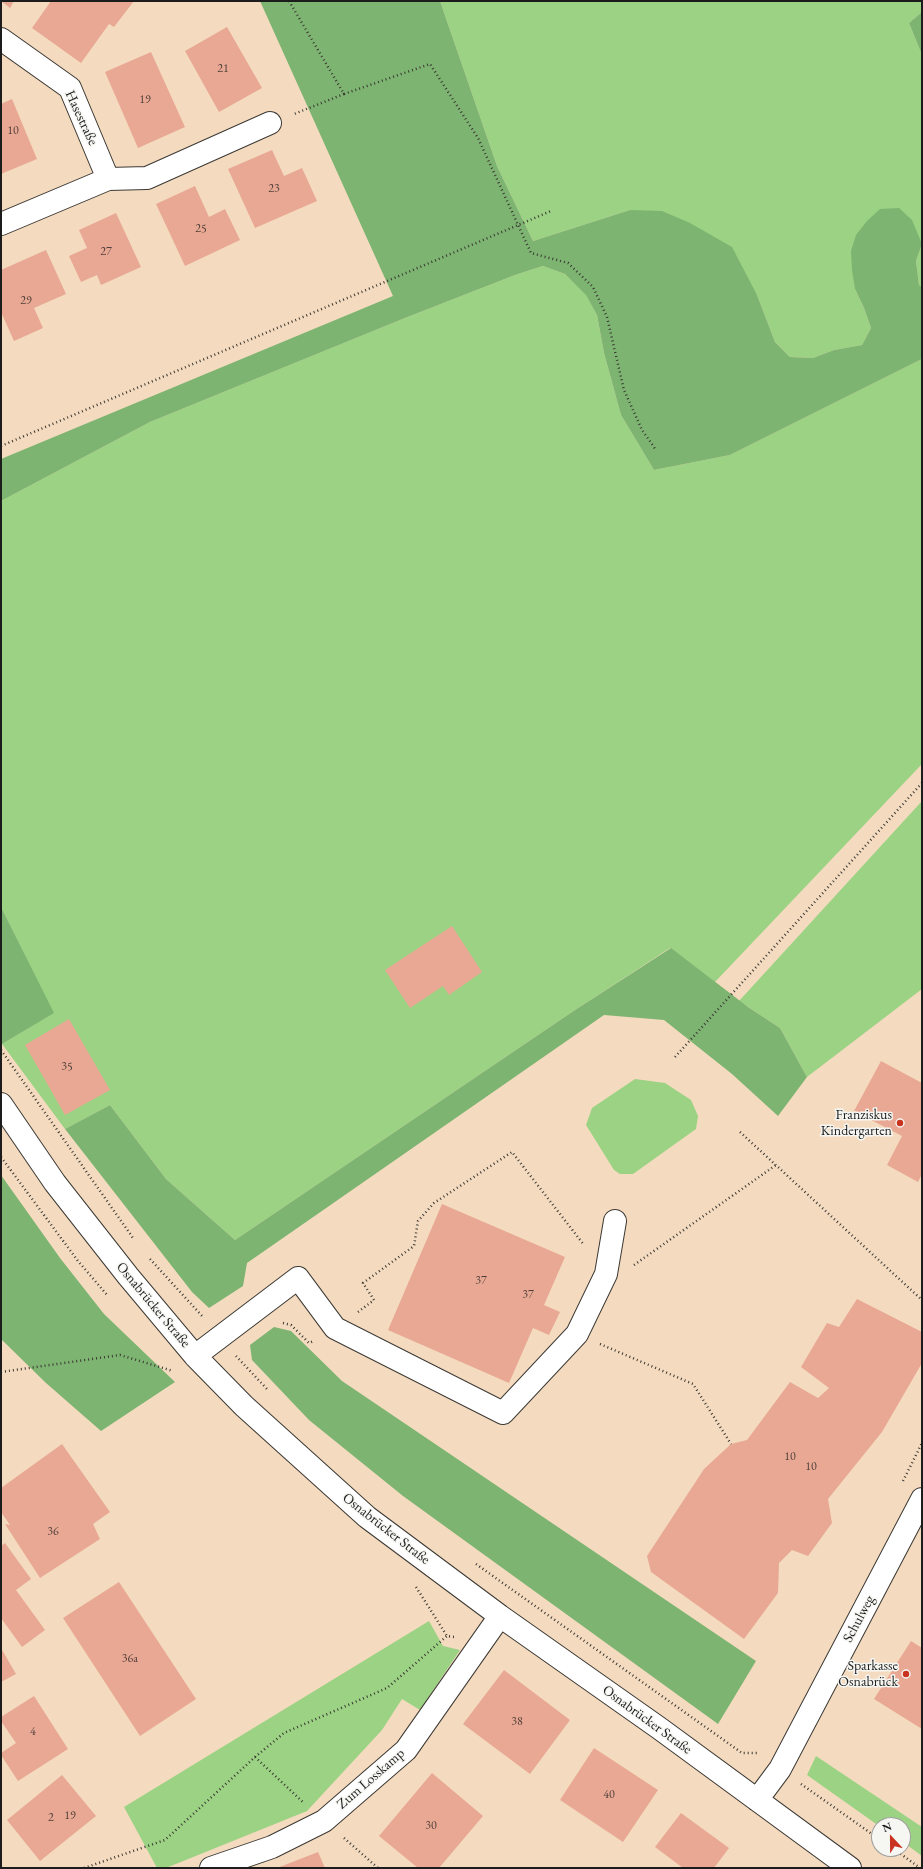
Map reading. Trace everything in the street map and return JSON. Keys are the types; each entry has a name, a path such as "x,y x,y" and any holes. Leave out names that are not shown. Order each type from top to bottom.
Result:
{"street":[{"name":"Hasestraße","path":"1,39 70,88 108,179"},
{"path":"1,224 108,179 147,178 270,123"},
{"name":"Osnabrücker Straße","path":"1,1104 55,1183 128,1276 195,1356 244,1406 367,1517 500,1616 659,1728 850,1868"},
{"path":"195,1356 220,1335 298,1278 335,1328 503,1413 577,1334 606,1274 615,1221"},
{"name":"Schulweg","path":"757,1800 780,1769 922,1499"},
{"name":"Zum Losskamp","path":"211,1868 272,1847 324,1821 406,1750 500,1616"}],"path":[{"path":"289,1 344,94"},
{"path":"270,123 344,94 430,64 478,138 531,253 568,263 593,288 607,318 624,390 642,430 656,450"},
{"path":"1,446 551,211"},
{"path":"675,1057 922,783"},
{"path":"1,1050 137,1243"},
{"path":"740,1132 922,1300"},
{"path":"280,1322 291,1324 309,1343 335,1328 374,1300 364,1283 414,1246 418,1221 434,1203 512,1152 606,1274 628,1269 776,1165"},
{"path":"147,1256 220,1335 236,1356 268,1391"},
{"path":"577,1334 693,1384 731,1444"},
{"path":"236,1356 239,1351"},
{"path":"1,1372 120,1355 175,1372"},
{"path":"474,1562 742,1753 764,1754 780,1769 871,1833"},
{"path":"84,1868 165,1840 255,1757 284,1733 387,1688 447,1636"},
{"path":"905,1857 920,1868"}],"green space":[{"path":"260,1 440,1 497,166 533,241 630,210 662,211 690,223 732,247 757,295 775,342 790,357 813,358 834,350 862,345 871,328 855,289 851,251 856,235 867,221 880,209 899,208 912,220 922,244 916,261 919,285 922,287 922,359 730,455 654,470 621,415 604,353 597,315 586,295 565,274 543,266 515,275 405,318 150,422 1,501 1,459 393,296"},
{"path":"440,1 922,1 922,12 909,23 922,55 922,244 855,289 871,328 862,345 834,350 813,358 790,357 775,342 757,295 630,210 533,241 497,166"},
{"path":"922,12 922,55 909,23"},
{"path":"922,244 922,287 919,285 916,261"},
{"path":"543,266 565,274 586,294 597,315 604,353 621,415 654,470 730,455 922,359 922,764 715,982 670,948 575,1010 235,1240 166,1179 110,1105 65,1129 2,1044 53,1013 1,907 1,501 150,422 405,318 515,275"},
{"path":"922,801 922,989 807,1077 780,1028 739,1001"},
{"path":"1,907 54,1013 2,1044 1,1042"},
{"path":"671,948 748,1007 780,1028 807,1077 778,1116 732,1074 664,1020 604,1015 247,1263 243,1286 209,1308 192,1292 65,1129 110,1105 166,1179 235,1240 575,1010"},
{"path":"635,1079 665,1083 691,1100 698,1116 696,1129 633,1174 620,1174 614,1170 586,1125 592,1108"},
{"path":"1,1175 60,1258 104,1314 175,1382 101,1431 46,1383 1,1339"},
{"path":"274,1327 291,1331 342,1381 756,1661 718,1724 403,1496 309,1420 252,1360 250,1345"},
{"path":"429,1621 443,1646 460,1650 420,1710 402,1699 382,1730 307,1811 166,1868 157,1868 124,1807"},
{"path":"816,1756 907,1817 871,1817 871,1820 807,1775"},
{"path":"911,1820 922,1827 922,1856 911,1848"}],"building":[{"path":"1,1 14,1 10,8"},
{"path":"51,1 134,1 114,27 109,24 81,63 32,28"},
{"path":"227,27 262,88 219,112 185,51"},
{"path":"151,52 185,127 138,148 105,72"},
{"path":"12,99 37,159 1,174 1,104"},
{"path":"272,150 284,176 302,168 317,201 255,228 228,169"},
{"path":"195,186 209,217 225,209 240,240 185,266 156,204"},
{"path":"116,213 141,267 101,285 97,275 81,282 69,256 87,248 79,230"},
{"path":"46,250 66,294 34,308 43,328 14,341 1,312 1,270"},
{"path":"452,926 482,972 449,995 443,986 410,1008 385,970"},
{"path":"69,1019 110,1090 65,1115 25,1045"},
{"name":"Franziskus Kindergarten","path":"881,1061 922,1083 922,1174 918,1182 887,1165 902,1136 854,1111"},
{"path":"442,1204 565,1257 544,1305 560,1312 549,1335 533,1328 509,1383 388,1330"},
{"path":"857,1299 922,1332 922,1363 882,1432 828,1499 832,1523 808,1556 792,1550 779,1563 778,1593 744,1639 651,1572 647,1556 704,1469 731,1444 747,1440 790,1382 818,1398 829,1388 801,1367 827,1323 839,1327"},
{"path":"62,1444 110,1512 93,1524 100,1539 40,1578 5,1524 10,1525 1,1512 1,1488"},
{"path":"5,1543 31,1579 16,1590 45,1630 22,1647 1,1618 1,1546"},
{"path":"119,1582 196,1699 140,1736 63,1618"},
{"name":"Sparkasse Osnabrück","path":"911,1641 922,1648 922,1729 874,1699"},
{"path":"1,1648 16,1674 1,1682"},
{"path":"504,1670 570,1720 530,1774 463,1724"},
{"path":"34,1696 68,1749 18,1781 1,1755 1,1753 16,1743 1,1721 1,1717"},
{"path":"594,1748 658,1790 623,1842 560,1800"},
{"path":"432,1773 483,1816 439,1868 418,1868 379,1836"},
{"path":"62,1775 96,1816 40,1861 7,1820"},
{"path":"681,1813 729,1848 714,1868 683,1868 655,1847"},
{"path":"318,1852 325,1868 277,1868"}],"place":[{"name":"Franziskus Kindergarten","path":"900,1123"},
{"name":"Sparkasse Osnabrück","path":"906,1674"}]}
